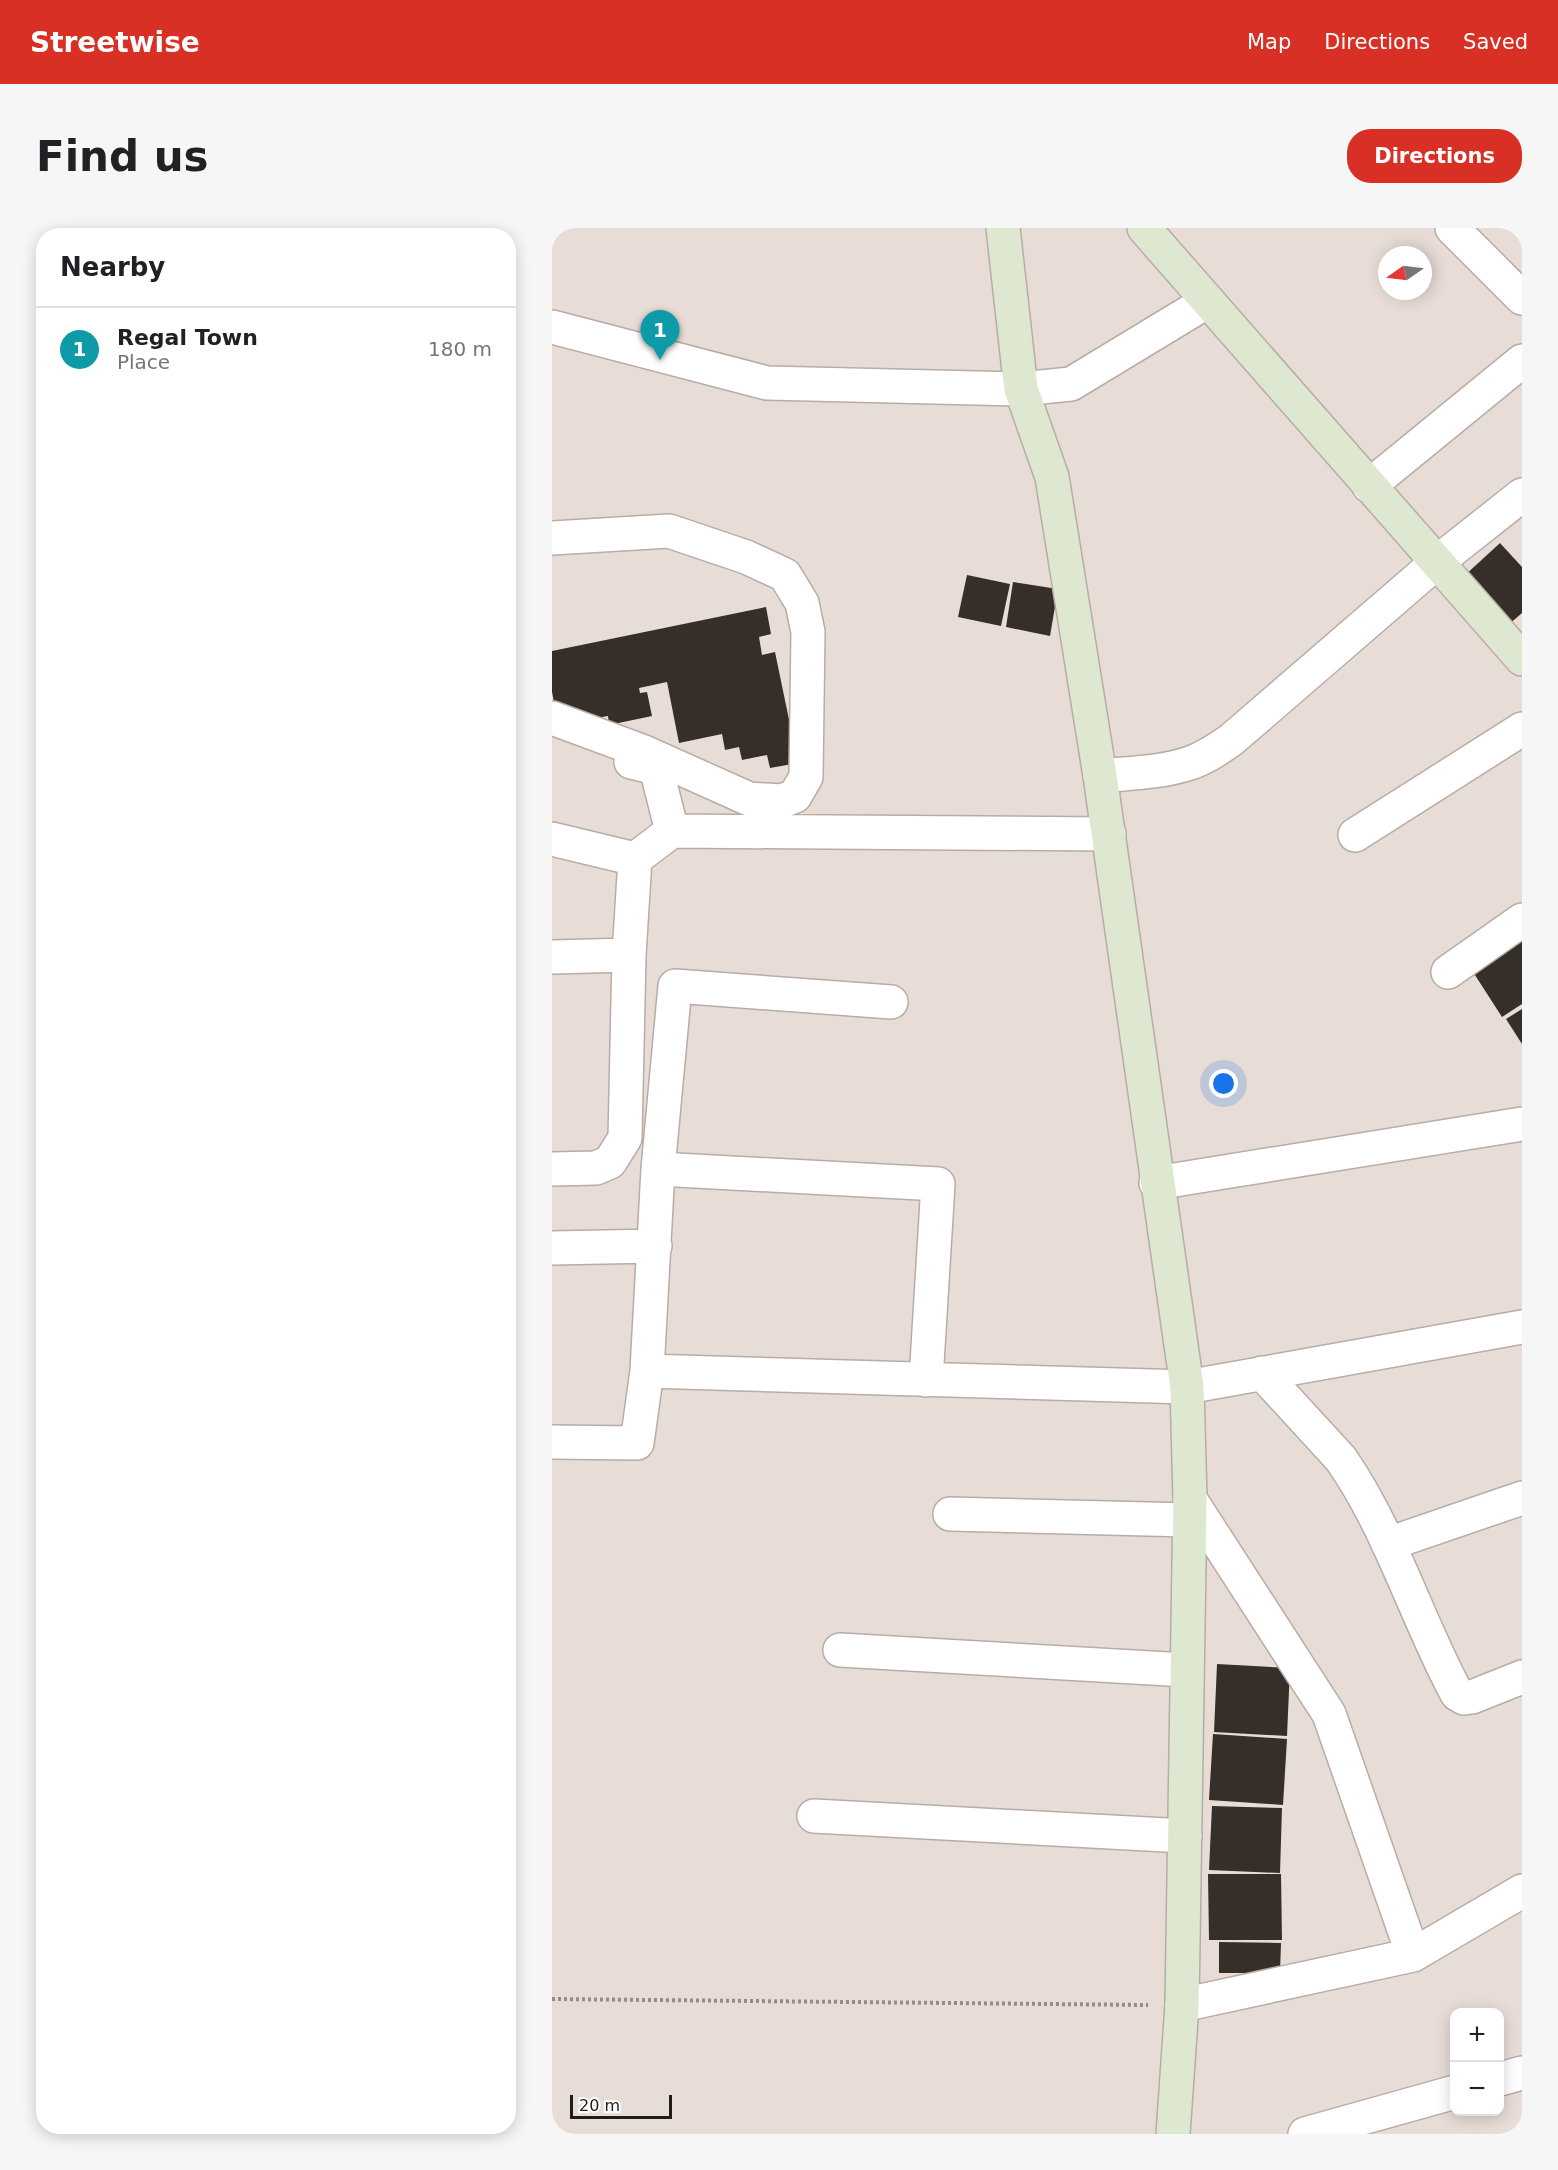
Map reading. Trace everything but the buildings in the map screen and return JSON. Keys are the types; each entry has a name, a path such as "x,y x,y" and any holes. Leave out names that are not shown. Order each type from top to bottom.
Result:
{"street":[{"path":"1003,228 1021,389 1052,477 1100,776 1156,1183 1187,1387 1190,1509 1182,2005 1173,2134"},
{"path":"1144,228 1522,659"},
{"path":"1452,228 1522,298"},
{"path":"552,327 767,383 1021,389 1071,384 1208,300"},
{"path":"1369,486 1522,362"},
{"path":"1100,776 1158,770 1189,764 1209,755 1231,740 1436,563 1522,495"},
{"path":"552,538 669,531 746,557 785,575 802,603 808,632 806,777 795,796 782,801 749,799 644,752 552,718"},
{"path":"1355,835 1522,729"},
{"path":"552,741 657,768 672,831"},
{"path":"552,839 634,858 672,831 1109,834"},
{"path":"552,1169 596,1168 610,1162 625,1138 629,955 634,858"},
{"path":"1448,972 1522,920"},
{"path":"552,957 629,955"},
{"path":"552,1442 638,1443 647,1371 658,1169 675,986 891,1002"},
{"path":"1156,1183 1522,1124"},
{"path":"658,1169 938,1185 926,1380"},
{"path":"552,1248 655,1246"},
{"path":"647,1371 1187,1387 1522,1327"},
{"path":"1262,1373 1341,1459 1350,1472 1388,1544 1457,1694 1464,1698 1472,1697 1522,1677"},
{"path":"1388,1544 1522,1498"},
{"path":"950,1514 1190,1509"},
{"path":"1190,1509 1329,1714 1413,1955"},
{"path":"840,1650 1186,1670"},
{"path":"814,1816 1185,1836"},
{"path":"1182,2005 1413,1955 1522,1892"},
{"path":"1504,2078 1522,2073"},
{"path":"1305,2134 1450,2093"}],"path":[{"path":"552,1999 1182,2005"}],"place":[{"name":"Regal Town","path":"660,360"}]}
